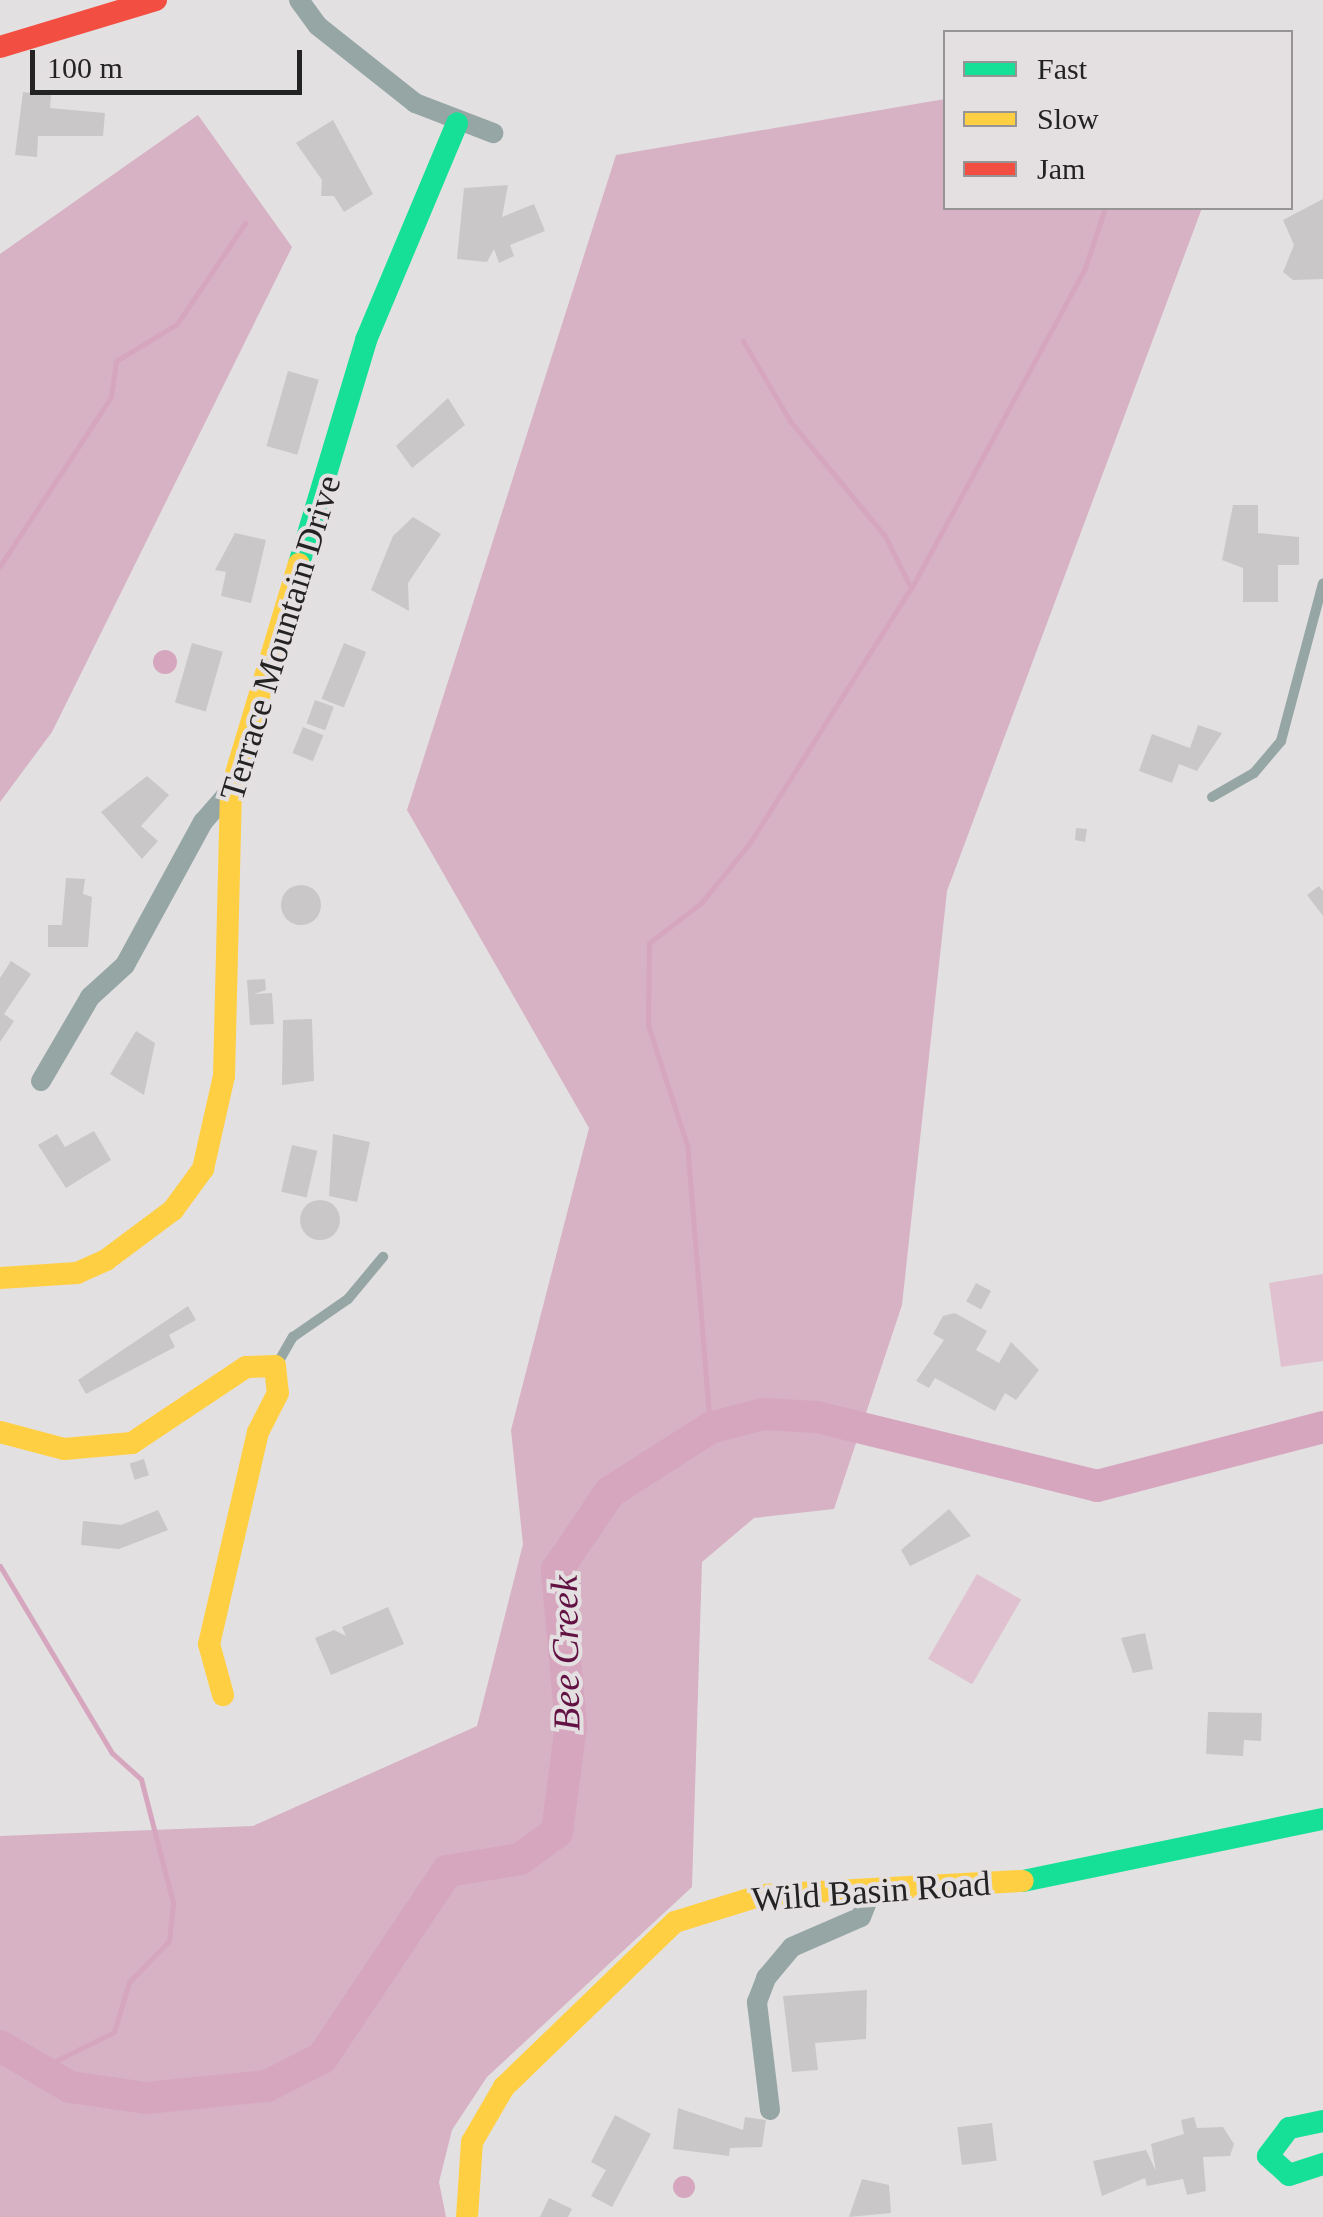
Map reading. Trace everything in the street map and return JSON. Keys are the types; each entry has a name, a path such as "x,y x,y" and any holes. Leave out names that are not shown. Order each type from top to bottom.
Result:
{"street":[{"path":"0,46 156,0"},
{"path":"300,0 361,64 458,123 493,133"},
{"name":"Terrace Mountain Drive","path":"0,1278 77,1273 106,1260 172,1210 204,1168 224,1076 231,790 366,340 458,123"},
{"path":"41,1081 90,997 125,965 231,790"},
{"path":"0,1432 64,1449 132,1443 246,1367 276,1366 278,1394 258,1432 210,1644 223,1694"},
{"name":"Wild Basin Road","path":"467,2217 466,2168 487,2112 639,1950 721,1904 872,1890 1012,1883 1323,1819"},
{"path":"770,2110 757,2002 766,1978 792,1947 861,1917 872,1890"},
{"path":"1323,2121 1289,2128 1268,2156 1270,2167 1289,2175 1323,2164"}],"lane":[{"path":"1212,797 1254,773 1281,741 1323,583"},
{"path":"276,1366 293,1337 348,1299 383,1257"}],"shaded area":[{"path":"943,99 943,210 1201,210 947,891 902,1305 834,1509 754,1518 702,1562 692,1887 487,2077 452,2130 439,2182 446,2217 0,2217 0,1836 253,1826 477,1726 523,1544 511,1430 589,1128 407,810 616,155"},
{"path":"198,115 292,247 52,732 0,802 0,254"},
{"path":"165,650 177,662 165,674 153,662"},
{"path":"1323,1274 1323,1361 1281,1367 1269,1283"},
{"path":"977,1574 1021,1600 972,1684 928,1659"},
{"path":"684,2176 692,2179 692,2195 684,2198 676,2195 673,2187 676,2179"}],"building":[{"path":"23,92 51,95 50,108 105,113 103,136 38,136 37,157 15,155"},
{"path":"333,120 373,194 344,212 334,196 321,196 322,180 296,143"},
{"path":"508,185 502,217 534,204 545,231 510,245 514,256 499,263 494,249 487,262 457,259 464,188"},
{"path":"1323,199 1323,279 1293,280 1283,272 1294,245 1283,220"},
{"path":"288,371 319,380 297,455 267,446"},
{"path":"448,398 465,425 412,468 396,446"},
{"path":"1233,505 1258,505 1258,533 1299,537 1299,565 1278,565 1278,602 1243,602 1243,568 1222,560"},
{"path":"413,517 441,534 408,583 409,611 371,590 393,536"},
{"path":"235,533 266,540 251,603 221,596 226,572 215,570"},
{"path":"192,643 223,652 206,711 175,703"},
{"path":"344,643 366,652 344,708 322,699"},
{"path":"315,700 334,707 325,730 306,723"},
{"path":"1198,725 1222,733 1197,771 1179,764 1172,783 1139,771 1152,734 1190,748"},
{"path":"303,727 323,735 313,761 293,753"},
{"path":"147,776 169,795 141,826 158,841 142,859 101,812"},
{"path":"1076,828 1087,829 1085,842 1075,840"},
{"path":"66,878 85,879 83,894 92,897 88,947 48,947 48,925 62,925"},
{"path":"301,885 315,891 321,905 315,919 301,925 287,919 281,905 287,891"},
{"path":"1319,886 1323,891 1323,916 1307,895"},
{"path":"11,961 31,974 4,1014 14,1021 0,1042 0,978"},
{"path":"265,979 266,990 254,994 272,993 274,1024 250,1025 247,980"},
{"path":"312,1019 314,1081 282,1085 283,1020"},
{"path":"136,1031 155,1043 144,1095 110,1074"},
{"path":"94,1131 111,1160 66,1188 38,1145 57,1134 65,1147"},
{"path":"333,1134 370,1142 357,1202 329,1196"},
{"path":"292,1145 317,1151 307,1198 281,1192"},
{"path":"320,1200 334,1206 340,1220 334,1234 320,1240 306,1234 300,1220 306,1206"},
{"path":"976,1283 991,1291 981,1310 966,1302"},
{"path":"188,1306 196,1320 169,1335 175,1347 86,1394 78,1380"},
{"path":"955,1313 987,1331 976,1350 999,1363 1011,1342 1039,1370 1016,1400 1005,1393 995,1411 935,1378 929,1388 916,1381 944,1340 933,1334 943,1316"},
{"path":"144,1459 149,1475 135,1480 130,1463"},
{"path":"949,1509 971,1536 910,1566 901,1550"},
{"path":"158,1510 168,1530 119,1549 81,1545 83,1521 121,1525"},
{"path":"388,1607 404,1644 331,1675 315,1638 334,1630 346,1636 342,1627"},
{"path":"1145,1633 1153,1669 1133,1673 1121,1638"},
{"path":"1208,1712 1262,1713 1261,1741 1244,1740 1243,1756 1206,1754"},
{"path":"867,1990 866,2039 815,2043 818,2070 792,2072 783,1996"},
{"path":"678,2108 743,2130 745,2117 766,2120 762,2147 730,2148 729,2156 673,2149"},
{"path":"615,2115 651,2134 612,2207 591,2196 606,2170 591,2162"},
{"path":"1194,2117 1197,2128 1223,2127 1234,2144 1230,2156 1203,2157 1206,2191 1187,2195 1183,2179 1147,2186 1145,2178 1102,2196 1093,2161 1146,2150 1156,2171 1151,2144 1184,2134 1181,2120"},
{"path":"992,2123 997,2161 962,2165 957,2127"},
{"path":"862,2179 889,2185 891,2213 849,2217"},
{"path":"549,2198 572,2209 568,2217 540,2217"}],"waterway":[{"path":"912,587 1085,268 1104,210"},
{"path":"0,566 111,397 116,361 177,324 245,223"},
{"path":"710,1428 687,1145 648,1025 649,943 701,903 749,844 911,588 885,536 790,421 743,341"},
{"name":"Bee Creek","path":"0,2046 70,2087 146,2098 267,2086 322,2058 447,1871 520,1859 557,1832 571,1725 557,1570 610,1492 710,1428 763,1414 817,1417 1097,1486 1323,1427"},
{"path":"0,1566 112,1753 141,1779 173,1903 169,1941 129,1982 114,2032 37,2070"}],"traffic: fast":[{"path":"299,564 366,340 457,123"},
{"path":"1023,1881 1323,1819"},
{"path":"1323,2121 1289,2128 1268,2156 1289,2175 1323,2164"}],"traffic: slow":[{"path":"0,1278 77,1273 106,1260 173,1210 203,1169 224,1076 231,790 299,564"},
{"path":"0,1432 64,1449 132,1443 246,1367 275,1366 278,1393 258,1432 209,1644 223,1695"},
{"path":"467,2217 472,2142 504,2087 675,1922 762,1895 1023,1881"}],"traffic: jam":[{"path":"0,47 156,0"}]}
